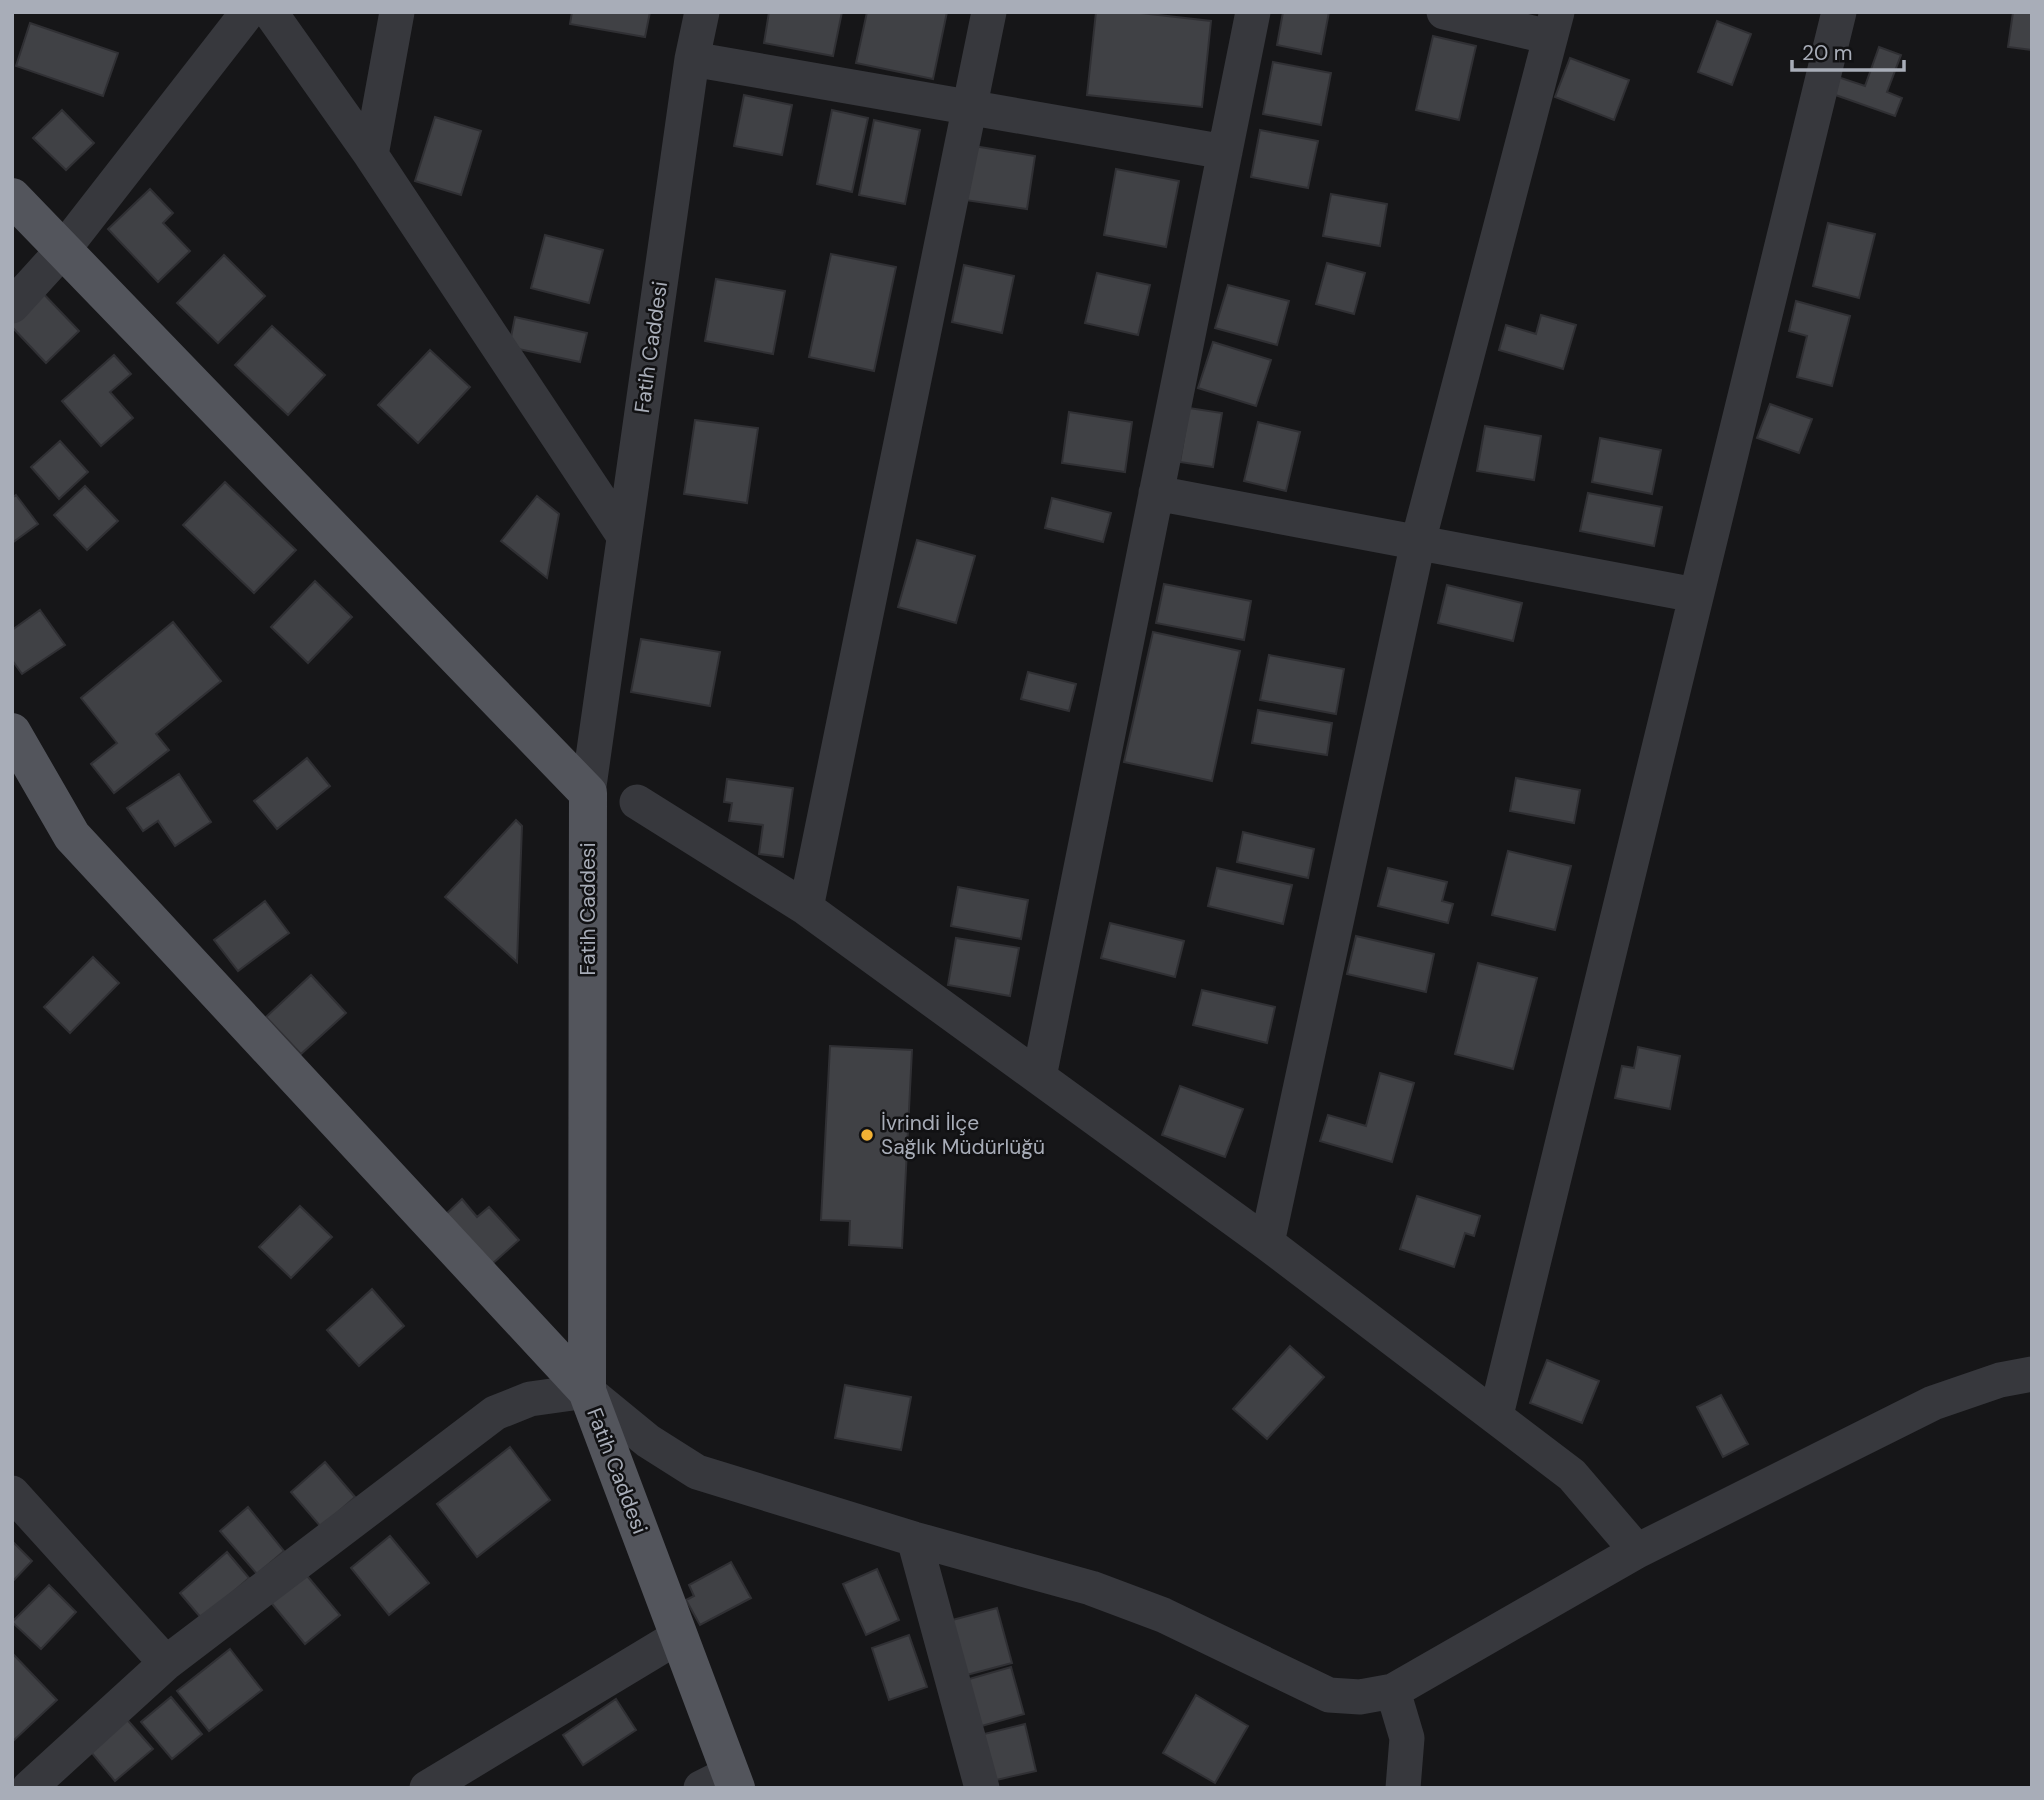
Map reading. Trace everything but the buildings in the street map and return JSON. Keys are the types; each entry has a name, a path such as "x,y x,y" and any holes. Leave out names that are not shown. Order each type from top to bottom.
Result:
{"main road":[{"path":"12,197 588,793"},
{"path":"12,732 72,836 587,1391"},
{"name":"Fatih Caddesi","path":"588,793 587,1391 679,1636 723,1783"}],"street":[{"path":"12,306 62,251 248,12"},
{"path":"270,12 371,155 624,536"},
{"path":"371,155 397,12"},
{"name":"Fatih Caddesi","path":"588,793 692,59 702,12"},
{"path":"806,908 989,12"},
{"path":"1039,1077 1253,12"},
{"path":"1267,1243 1418,542 1553,25 1444,12"},
{"path":"1496,1415 1839,12"},
{"path":"692,59 1225,152"},
{"path":"1156,493 1695,595"},
{"path":"637,802 806,908 1267,1243 1572,1475 1637,1551"},
{"path":"25,1779 166,1663 495,1413 530,1399 587,1391 649,1441 697,1472 914,1539 1091,1588 1240,1650 1329,1695 1360,1698 1393,1691 1433,1671 1637,1551 1933,1403 2000,1380 2032,1374"},
{"path":"12,1493 166,1663"},
{"path":"914,1539 982,1788"},
{"path":"427,1788 679,1636"},
{"path":"1393,1691 1407,1738 1408,1766 1404,1788"}],"place":[{"name":"İvrindi İlçe Sağlık Müdürlüğü","path":"867,1135"}]}
